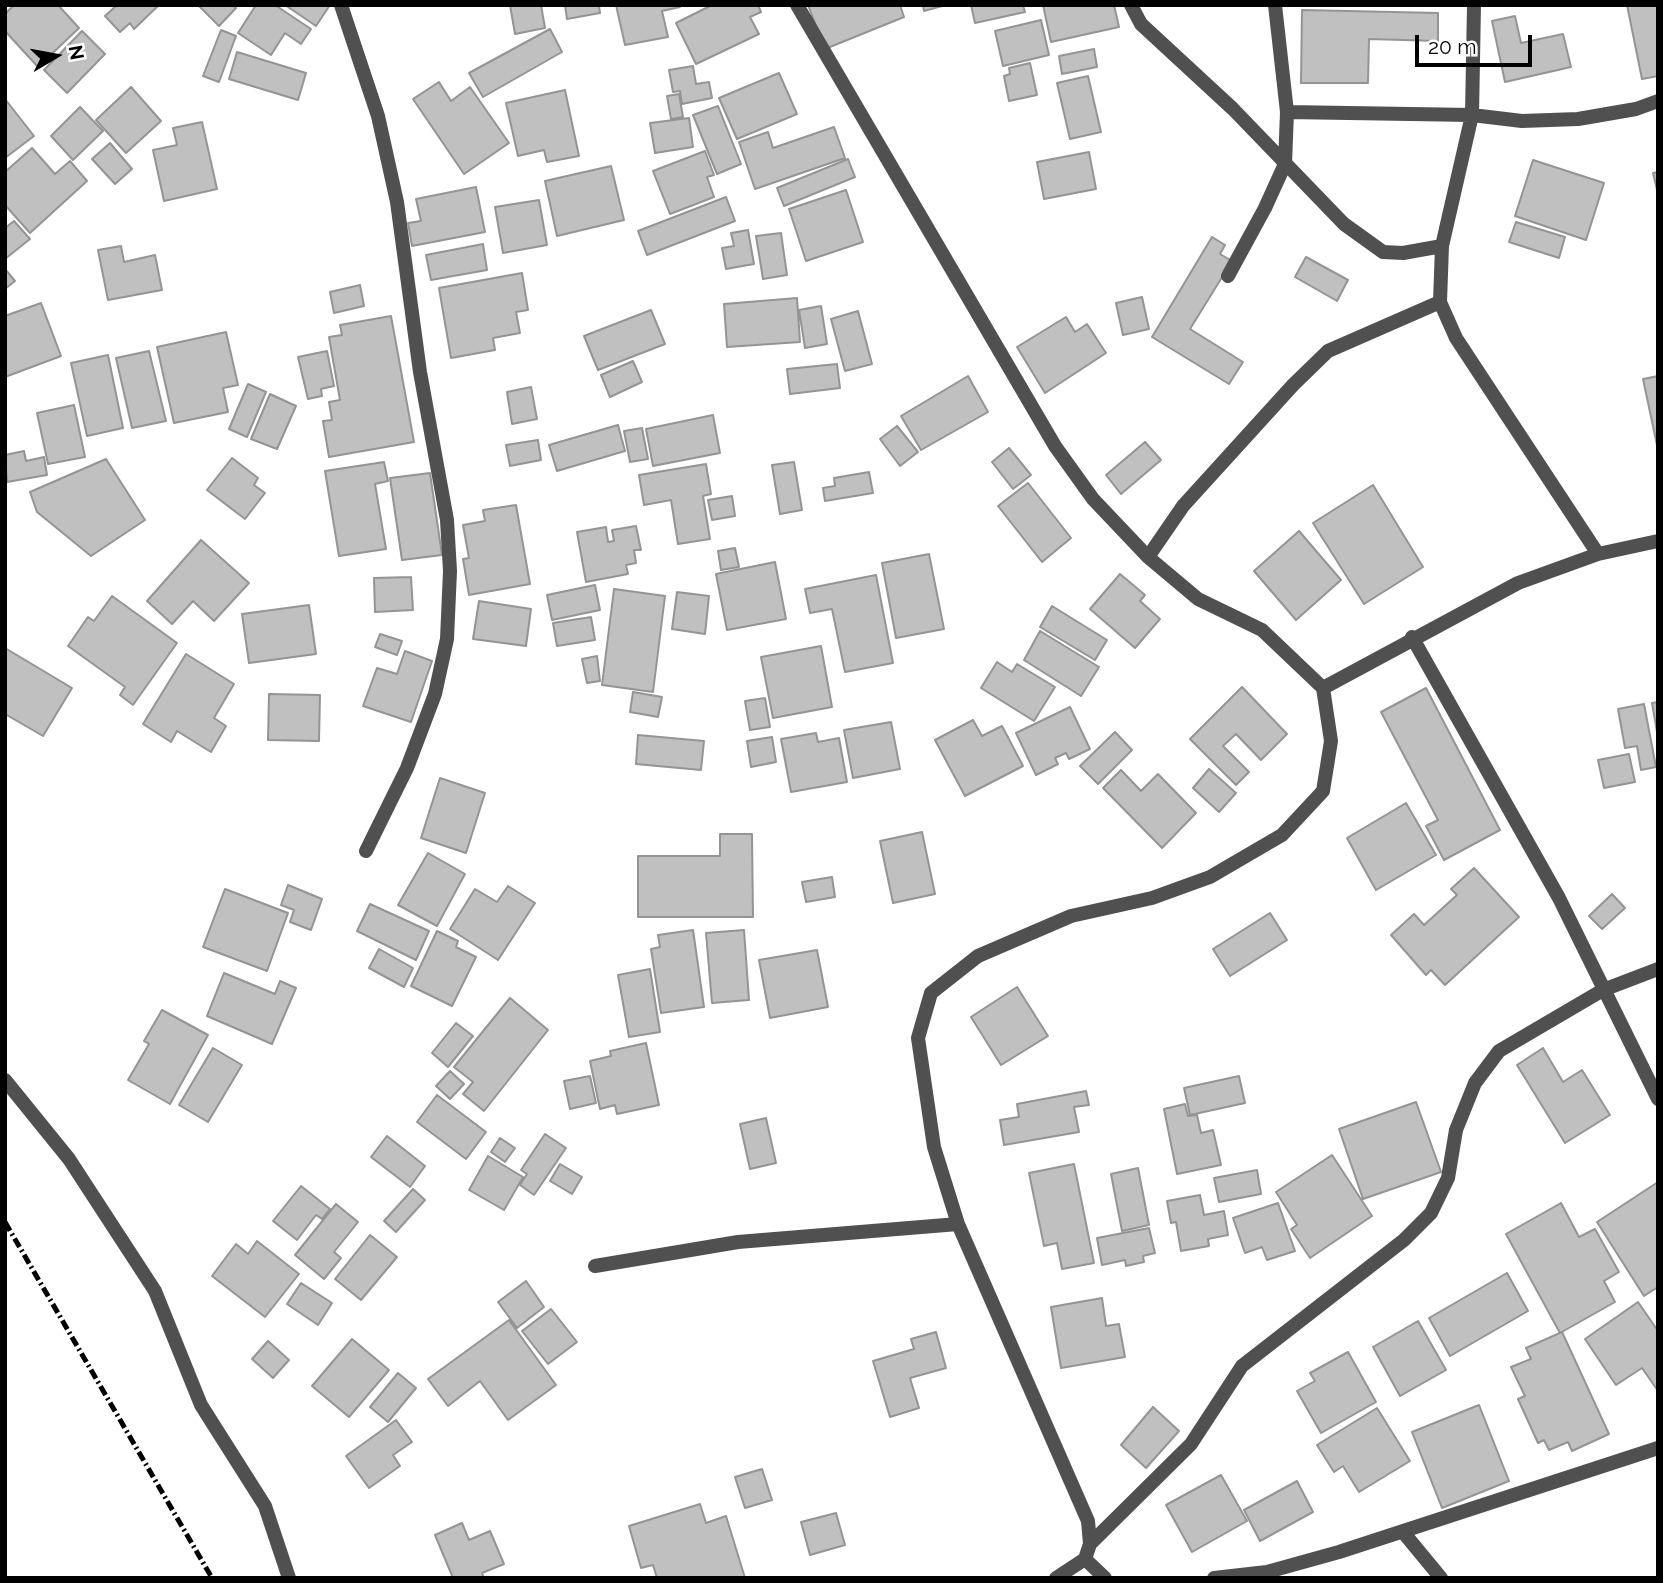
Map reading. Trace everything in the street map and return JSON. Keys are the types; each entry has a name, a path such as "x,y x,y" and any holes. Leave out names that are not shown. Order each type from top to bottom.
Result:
{"street":[{"path":"341,5 378,116 397,202 418,360 447,520 450,570 447,639 435,694 407,768 366,851"},
{"path":"797,5 1055,446 1093,499 1148,558 1198,599 1262,630 1323,688 1331,741 1323,791 1282,835 1210,877 1152,898 1071,916 978,956 931,993 918,1038 934,1147 958,1224 1088,1521 1090,1544"},
{"path":"1131,5 1141,24 1233,108 1344,224 1383,252 1402,253 1443,246"},
{"path":"1228,276 1276,187 1285,163 1287,112 1275,5"},
{"path":"1474,5 1472,115 1443,246 1440,302 1456,338 1598,554"},
{"path":"1287,112 1472,115 1522,121 1578,119 1636,109 1658,101"},
{"path":"1148,558 1183,506 1293,385 1328,351 1440,302"},
{"path":"1323,688 1518,583 1598,554 1658,541"},
{"path":"1412,638 1559,898 1658,1099"},
{"path":"1056,1578 1084,1559 1090,1544 1191,1444 1242,1366 1404,1240 1431,1213 1448,1178 1456,1130 1475,1083 1499,1052 1603,990 1658,969"},
{"path":"5,1080 69,1159 155,1291 201,1405 265,1506 289,1578"},
{"path":"595,1266 738,1242 958,1224"},
{"path":"1214,1578 1266,1572 1403,1532 1658,1448"},
{"path":"1403,1532 1441,1578"},
{"path":"1084,1559 1105,1578"}],"building":[{"path":"14,5 58,5 79,28 38,67 5,31 5,14"},
{"path":"117,5 159,5 134,29 130,23 120,32 105,16"},
{"path":"198,5 233,5 236,8 219,26"},
{"path":"256,5 275,5 311,29 301,44 285,33 271,55 238,33"},
{"path":"285,5 330,5 316,26"},
{"path":"510,5 541,5 545,28 515,34"},
{"path":"565,5 599,5 600,13 567,19"},
{"path":"616,5 680,7 662,11 668,37 625,45"},
{"path":"712,5 758,5 761,12 750,17 759,34 696,64 676,23"},
{"path":"808,5 900,5 904,17 825,49"},
{"path":"923,5 946,5 924,11"},
{"path":"971,5 1023,5 1025,12 975,23"},
{"path":"1043,5 1114,5 1119,27 1051,42"},
{"path":"1627,5 1658,5 1658,76 1642,79"},
{"path":"1302,10 1438,13 1438,41 1369,39 1368,83 1301,83"},
{"path":"1515,16 1521,43 1563,34 1571,67 1505,82 1492,21"},
{"path":"1041,20 1049,55 1003,66 995,31"},
{"path":"550,29 562,52 483,97 469,73"},
{"path":"221,30 236,36 219,82 203,76"},
{"path":"82,31 105,54 67,93 44,70"},
{"path":"1094,49 1097,67 1062,74 1059,56"},
{"path":"237,52 306,73 298,100 229,79"},
{"path":"1030,63 1037,95 1009,101 1004,76 1010,74 1009,68"},
{"path":"693,66 696,84 709,82 712,98 682,104 680,91 673,92 669,70"},
{"path":"779,73 797,114 737,139 719,98"},
{"path":"1088,76 1101,132 1070,139 1057,83"},
{"path":"439,82 451,101 470,87 509,143 464,174 413,99"},
{"path":"131,87 161,121 126,153 96,120"},
{"path":"565,90 579,156 547,162 544,150 518,156 506,103"},
{"path":"679,94 683,117 671,119 667,96"},
{"path":"5,99 34,136 5,158"},
{"path":"718,106 741,164 717,174 693,115"},
{"path":"80,107 103,131 73,160 51,136"},
{"path":"689,118 693,147 655,153 650,123"},
{"path":"202,122 217,189 164,201 153,150 177,145 173,128"},
{"path":"834,127 845,158 755,189 739,142 768,132 773,148"},
{"path":"110,143 132,169 115,184 92,159"},
{"path":"32,148 55,174 70,161 87,181 30,233 5,205 5,172"},
{"path":"705,151 714,175 707,177 714,197 670,214 653,171"},
{"path":"1089,152 1096,189 1044,199 1037,162"},
{"path":"848,159 855,177 784,206 777,188"},
{"path":"1533,160 1604,183 1586,240 1515,216"},
{"path":"611,166 624,220 557,236 545,181"},
{"path":"1658,172 1658,194 1653,173"},
{"path":"476,187 485,232 412,246 408,223 421,221 416,199"},
{"path":"846,190 863,242 806,261 789,209"},
{"path":"726,197 735,221 647,255 638,231"},
{"path":"539,200 547,245 503,253 495,207"},
{"path":"14,221 30,239 5,259 5,228"},
{"path":"1516,222 1565,237 1559,258 1509,242"},
{"path":"748,230 754,264 726,269 722,248 734,246 731,233"},
{"path":"781,233 787,275 763,279 756,236"},
{"path":"1212,237 1225,245 1220,254 1232,261 1190,329 1243,362 1229,384 1152,337"},
{"path":"483,244 487,270 431,280 426,255"},
{"path":"121,246 124,262 155,255 162,290 108,300 98,250"},
{"path":"1306,257 1348,280 1337,301 1295,277"},
{"path":"5,269 15,281 5,289"},
{"path":"522,273 528,310 516,312 520,333 493,338 495,350 451,358 439,288"},
{"path":"360,285 364,306 334,313 330,292"},
{"path":"1142,297 1149,329 1123,335 1116,303"},
{"path":"797,298 800,342 727,347 724,304"},
{"path":"41,303 61,356 5,377 5,316"},
{"path":"821,306 827,344 805,348 799,310"},
{"path":"651,310 665,344 598,370 584,336"},
{"path":"858,311 872,364 845,371 831,319"},
{"path":"391,316 414,442 329,457 323,421 332,420 329,402 340,400 329,337 342,335 340,325"},
{"path":"1066,317 1075,332 1087,324 1106,353 1045,393 1017,347"},
{"path":"226,332 238,385 223,388 228,412 174,423 157,347"},
{"path":"149,351 166,421 132,428 116,358"},
{"path":"327,351 334,386 321,389 322,396 308,399 298,357"},
{"path":"108,355 123,428 87,436 71,363"},
{"path":"633,361 642,382 610,397 601,375"},
{"path":"837,364 840,388 790,394 787,369"},
{"path":"968,376 988,412 921,450 901,416"},
{"path":"1658,376 1658,450 1643,379"},
{"path":"248,384 266,392 247,437 229,429"},
{"path":"531,387 537,419 512,424 507,392"},
{"path":"270,394 296,406 277,449 251,439"},
{"path":"74,405 85,457 48,464 37,413"},
{"path":"713,415 720,453 653,466 646,429"},
{"path":"618,425 625,451 557,471 549,445"},
{"path":"897,426 918,452 900,466 880,439"},
{"path":"642,428 648,459 630,462 624,431"},
{"path":"538,440 541,460 510,466 506,445"},
{"path":"1145,442 1161,460 1121,494 1106,475"},
{"path":"1009,448 1031,475 1013,489 992,462"},
{"path":"24,451 26,461 44,457 47,475 7,482 5,455"},
{"path":"232,458 258,478 254,485 265,493 245,519 207,490"},
{"path":"106,459 145,520 91,556 37,512 30,492"},
{"path":"384,462 388,481 375,484 386,549 339,556 325,471"},
{"path":"794,462 802,510 780,514 772,465"},
{"path":"706,464 711,494 703,496 710,539 678,544 671,500 644,505 639,475"},
{"path":"869,472 873,493 825,501 823,488 835,486 834,478"},
{"path":"430,473 442,555 402,560 390,478"},
{"path":"1028,483 1071,538 1042,562 998,506"},
{"path":"1373,485 1423,567 1364,604 1313,523"},
{"path":"732,496 735,516 712,520 708,500"},
{"path":"516,505 530,584 469,595 463,559 469,558 463,525 485,521 483,510"},
{"path":"636,526 641,550 634,550 636,563 626,565 628,574 586,582 577,532 606,527 608,542 614,541 612,530"},
{"path":"1299,531 1341,580 1296,620 1254,571"},
{"path":"201,540 249,583 214,621 193,601 172,624 147,601"},
{"path":"735,548 739,567 721,570 718,551"},
{"path":"929,554 944,629 896,638 882,563"},
{"path":"775,562 786,619 727,630 716,574"},
{"path":"1120,574 1145,595 1140,601 1160,619 1135,648 1090,609"},
{"path":"876,575 893,663 845,672 832,609 810,613 805,589"},
{"path":"411,577 413,610 375,612 374,578"},
{"path":"595,585 600,610 552,620 547,595"},
{"path":"614,589 665,596 653,692 602,685"},
{"path":"677,592 709,596 705,634 672,629"},
{"path":"112,596 177,643 133,705 120,695 125,687 68,646 88,617 94,621"},
{"path":"479,601 531,609 526,646 473,639"},
{"path":"309,605 316,654 249,663 242,614"},
{"path":"1052,606 1107,640 1095,660 1040,627"},
{"path":"591,617 595,640 557,646 553,623"},
{"path":"1040,631 1099,667 1081,696 1024,660"},
{"path":"380,634 402,641 397,655 375,647"},
{"path":"821,646 832,707 773,718 761,657"},
{"path":"5,648 72,688 43,736 5,714"},
{"path":"405,651 432,661 411,722 363,706 377,668 397,674"},
{"path":"186,654 234,684 214,718 226,726 211,752 177,731 171,742 143,724"},
{"path":"597,656 600,681 587,683 582,659"},
{"path":"997,662 1012,672 1017,664 1055,687 1034,721 981,688"},
{"path":"1242,687 1287,734 1261,760 1236,734 1223,746 1249,772 1236,785 1190,739"},
{"path":"1426,688 1500,830 1444,860 1426,826 1438,820 1381,712"},
{"path":"633,692 662,697 658,717 630,712"},
{"path":"269,694 320,695 319,741 268,740"},
{"path":"765,698 770,727 750,730 745,701"},
{"path":"1658,702 1658,738 1652,703"},
{"path":"1644,704 1656,767 1641,770 1637,746 1625,748 1618,709"},
{"path":"1070,707 1090,749 1069,759 1066,753 1055,758 1058,764 1036,775 1016,733"},
{"path":"973,720 982,736 1002,726 1023,766 965,796 935,740"},
{"path":"891,722 900,769 853,778 844,730"},
{"path":"1115,732 1132,750 1098,784 1080,766"},
{"path":"816,733 818,742 839,738 847,782 791,792 781,739"},
{"path":"638,735 704,741 701,770 636,764"},
{"path":"772,737 776,762 751,767 747,741"},
{"path":"1629,754 1635,782 1604,788 1598,760"},
{"path":"1209,769 1236,793 1219,812 1193,788"},
{"path":"1121,770 1141,791 1158,774 1196,813 1162,848 1103,788"},
{"path":"440,778 485,793 466,853 421,838"},
{"path":"1406,803 1436,855 1376,890 1347,838"},
{"path":"922,832 935,894 893,903 880,841"},
{"path":"720,834 752,834 753,917 638,917 638,856 720,856"},
{"path":"428,853 465,874 437,926 398,905"},
{"path":"1474,868 1519,917 1445,985 1431,970 1426,975 1391,935 1414,914 1424,925 1457,895 1451,889"},
{"path":"832,877 835,897 806,902 802,882"},
{"path":"288,885 322,899 311,930 290,922 294,910 281,905"},
{"path":"508,886 535,903 498,960 450,929 475,889 497,902"},
{"path":"225,889 288,913 267,971 203,947"},
{"path":"1612,894 1625,908 1602,929 1589,916"},
{"path":"370,904 429,931 416,960 357,931"},
{"path":"1270,913 1287,940 1230,976 1213,949"},
{"path":"693,930 704,1007 661,1013 651,949 660,947 658,935"},
{"path":"744,930 749,1000 712,1003 706,933"},
{"path":"437,931 458,941 456,947 476,957 452,1006 411,986"},
{"path":"379,949 413,968 404,987 369,968"},
{"path":"817,950 828,1007 770,1018 759,960"},
{"path":"650,969 660,1032 629,1037 618,975"},
{"path":"224,973 275,994 280,981 296,988 272,1044 207,1016"},
{"path":"1017,987 1048,1036 1001,1065 971,1017"},
{"path":"510,998 548,1030 484,1111 463,1094 473,1082 454,1067"},
{"path":"162,1010 208,1035 170,1104 128,1080 149,1044 144,1041"},
{"path":"456,1023 473,1036 448,1067 432,1053"},
{"path":"646,1043 659,1105 617,1114 615,1105 600,1109 590,1061 611,1056 610,1051"},
{"path":"213,1048 242,1065 208,1122 179,1105"},
{"path":"1543,1048 1563,1082 1582,1070 1610,1115 1565,1143 1517,1065"},
{"path":"450,1071 464,1084 450,1099 436,1086"},
{"path":"590,1076 596,1103 570,1109 564,1081"},
{"path":"1239,1076 1245,1103 1190,1115 1184,1088"},
{"path":"1086,1091 1089,1105 1074,1107 1079,1132 1004,1145 1000,1120 1019,1117 1017,1104"},
{"path":"437,1095 486,1132 466,1159 417,1122"},
{"path":"1416,1102 1441,1172 1363,1199 1339,1129"},
{"path":"1185,1104 1188,1116 1197,1115 1201,1133 1213,1130 1221,1165 1177,1174 1164,1109"},
{"path":"766,1118 776,1163 750,1169 740,1124"},
{"path":"545,1134 566,1148 534,1195 520,1185 527,1174 521,1170"},
{"path":"387,1136 425,1166 410,1187 371,1157"},
{"path":"500,1138 515,1148 505,1162 491,1152"},
{"path":"1332,1155 1372,1216 1310,1258 1291,1229 1297,1225 1276,1192"},
{"path":"488,1156 523,1177 504,1210 469,1190"},
{"path":"560,1164 582,1177 572,1194 550,1181"},
{"path":"1074,1164 1094,1263 1062,1269 1057,1243 1044,1246 1029,1173"},
{"path":"1138,1168 1149,1225 1122,1231 1111,1174"},
{"path":"1257,1170 1261,1194 1219,1202 1214,1178"},
{"path":"1658,1182 1658,1287 1644,1296 1597,1222"},
{"path":"301,1186 330,1209 322,1219 316,1215 297,1240 273,1221"},
{"path":"413,1189 425,1200 396,1232 384,1221"},
{"path":"1200,1195 1204,1215 1224,1211 1228,1235 1208,1239 1209,1246 1181,1251 1176,1222 1171,1223 1167,1201"},
{"path":"1278,1203 1295,1251 1267,1260 1262,1247 1245,1253 1233,1218"},
{"path":"1561,1203 1579,1237 1595,1229 1619,1272 1604,1281 1615,1302 1560,1333 1506,1234"},
{"path":"336,1204 358,1222 334,1252 341,1258 324,1279 295,1255"},
{"path":"1149,1228 1155,1253 1143,1256 1144,1262 1126,1266 1125,1260 1102,1265 1097,1238"},
{"path":"370,1235 397,1257 361,1300 335,1279"},
{"path":"257,1241 299,1274 265,1317 212,1276 236,1244 248,1254"},
{"path":"1507,1273 1528,1311 1450,1356 1429,1318"},
{"path":"526,1281 544,1307 517,1328 498,1302"},
{"path":"301,1283 332,1303 318,1325 287,1304"},
{"path":"1102,1298 1106,1326 1119,1324 1125,1357 1061,1368 1051,1307"},
{"path":"1638,1302 1658,1331 1658,1391 1642,1368 1616,1385 1585,1339"},
{"path":"551,1309 577,1342 548,1364 522,1331"},
{"path":"509,1320 556,1385 508,1420 480,1381 448,1406 428,1379"},
{"path":"1418,1321 1446,1370 1400,1396 1373,1347"},
{"path":"936,1332 946,1368 910,1378 919,1408 890,1417 873,1361 914,1349 911,1339"},
{"path":"1562,1332 1609,1434 1572,1451 1568,1442 1549,1450 1544,1440 1538,1443 1518,1399 1525,1396 1511,1367 1531,1359 1526,1348"},
{"path":"352,1339 389,1370 349,1417 312,1386"},
{"path":"268,1341 289,1360 273,1378 252,1359"},
{"path":"1348,1352 1376,1402 1321,1433 1297,1391 1315,1381 1310,1373"},
{"path":"398,1373 416,1388 388,1422 370,1407"},
{"path":"1479,1405 1509,1481 1442,1508 1412,1432"},
{"path":"1153,1407 1179,1431 1146,1468 1121,1445"},
{"path":"1377,1408 1410,1461 1359,1492 1343,1466 1334,1472 1317,1445"},
{"path":"396,1420 412,1442 393,1455 400,1466 369,1488 346,1456"},
{"path":"762,1469 772,1500 745,1508 735,1477"},
{"path":"1221,1475 1247,1521 1192,1552 1166,1505"},
{"path":"1297,1481 1313,1512 1260,1541 1244,1510"},
{"path":"700,1504 706,1523 726,1516 745,1578 657,1578 653,1565 641,1568 629,1526"},
{"path":"836,1513 845,1545 810,1555 801,1522"},
{"path":"462,1523 469,1540 490,1531 504,1564 482,1573 484,1578 453,1578 435,1535"}],"railway":[{"path":"5,1222 212,1578"}]}
